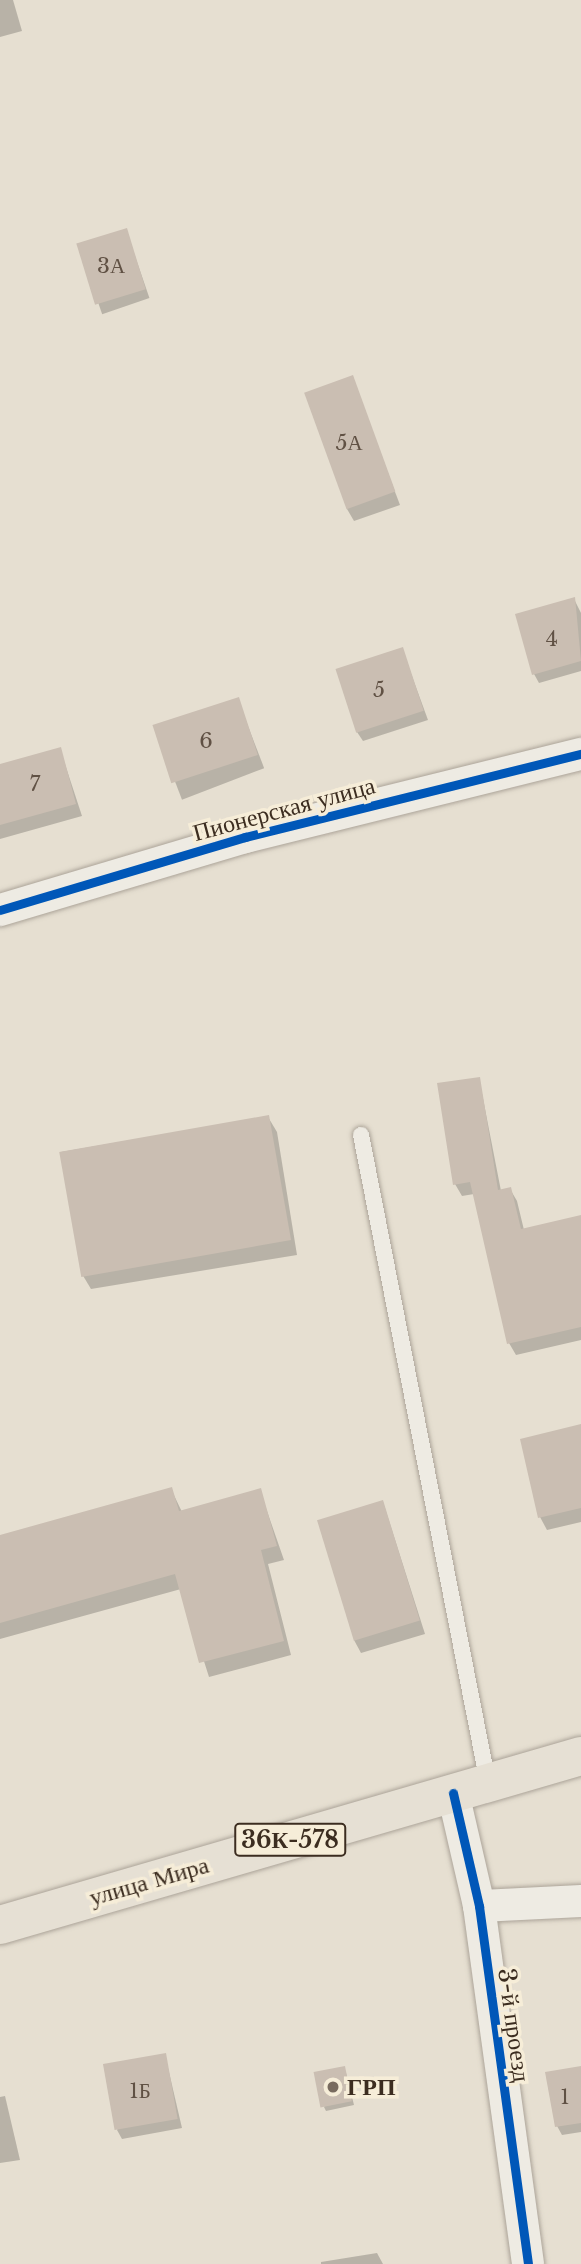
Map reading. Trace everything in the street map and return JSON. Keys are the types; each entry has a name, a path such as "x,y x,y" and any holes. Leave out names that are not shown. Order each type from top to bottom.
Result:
{"main road":[{"name":"улица Мира","path":"0,1925 581,1756"}],"street":[{"name":"Пионерская улица","path":"0,910 245,837 581,754"},
{"name":"3-й проезд","path":"470,1788 479,1906 528,2264"},
{"path":"479,1906 581,1901"}],"lane":[{"path":"361,1135 470,1788"}],"building":[{"path":"127,228 146,289 95,305 76,243"},
{"path":"353,375 395,492 347,509 304,393"},
{"path":"575,597 581,661 532,675 515,614"},
{"path":"403,647 424,711 356,733 335,669"},
{"path":"239,697 258,755 171,783 152,725"},
{"path":"61,747 76,804 0,825 0,764"},
{"path":"480,1077 498,1190 511,1187 521,1229 581,1215 581,1327 507,1344 470,1182 453,1185 437,1083"},
{"path":"269,1115 291,1240 81,1277 59,1152"},
{"path":"581,1424 581,1508 538,1518 520,1439"},
{"path":"172,1487 179,1511 261,1488 277,1546 261,1550 284,1641 199,1663 175,1574 0,1623 0,1535"},
{"path":"383,1500 420,1620 354,1641 317,1520"},
{"path":"166,2053 178,2119 115,2130 103,2064"},
{"name":"ГРП","path":"345,2066 352,2101 320,2107 314,2072"},
{"path":"581,2066 581,2123 555,2127 545,2072"}],"cycle path":[{"path":"0,910 245,837 581,754"},
{"path":"453,1793 479,1906 528,2264"}],"place":[{"name":"ГРП","path":"333,2087"}]}
